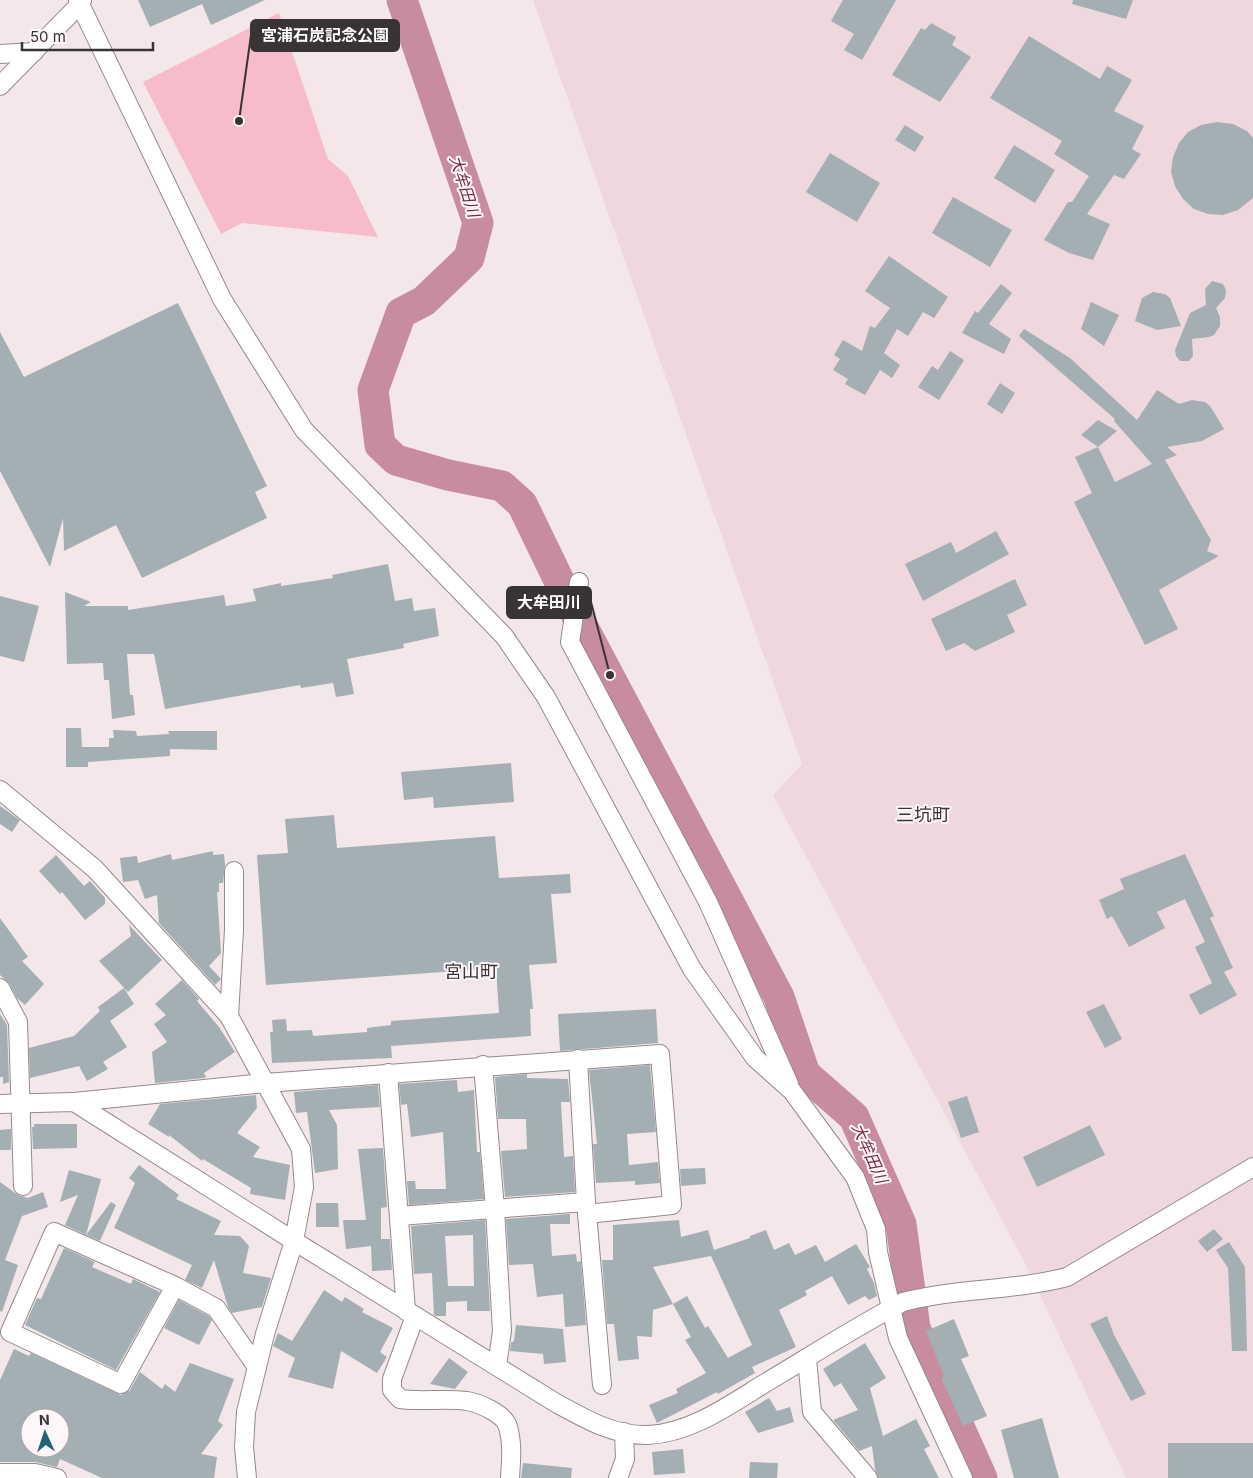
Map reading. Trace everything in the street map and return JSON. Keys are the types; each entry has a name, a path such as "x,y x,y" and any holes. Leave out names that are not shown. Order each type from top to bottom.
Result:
{"street":[{"path":"0,86 80,1 222,298 304,430 504,636 546,696 692,969 755,1058 792,1091 855,1177 876,1229 878,1252 898,1338 963,1478"},
{"path":"0,54 34,52"},
{"path":"579,582 570,642 708,902 792,1091"},
{"path":"0,790 95,869 229,1016 301,1149 304,1187 294,1241 256,1367 246,1412 244,1447 247,1478"},
{"path":"229,1016 234,930 234,871"},
{"path":"0,988 18,1022 23,1186"},
{"path":"0,1104 74,1102 265,1083 483,1065 660,1054 672,1205 495,1209 399,1216"},
{"path":"578,1059 587,1208 602,1386"},
{"path":"483,1065 495,1209 502,1331 497,1366"},
{"path":"388,1073 399,1216 411,1314 392,1379 392,1390 400,1399 422,1402 467,1401 492,1411 508,1425 511,1444 510,1478"},
{"path":"74,1102 411,1314 591,1423 624,1432 648,1435 677,1430 713,1414 903,1302 935,1294 1040,1284 1067,1277 1253,1167"},
{"path":"175,1286 121,1384 10,1332 54,1232 175,1286 216,1308 256,1367"},
{"path":"807,1359 812,1412 868,1478"},
{"path":"618,1478 625,1459 624,1432"},
{"path":"0,1473 35,1473 57,1478"}],"shaded area":[{"path":"533,0 1253,0 1253,1478 1126,1478 1025,1263 773,795 802,764"},
{"path":"279,13 328,159 348,176 378,237 242,223 221,234 143,82"}],"building":[{"path":"138,0 265,0 211,25 202,4 150,27"},
{"path":"843,0 896,0 862,60 844,50 854,34 831,21"},
{"path":"1073,0 1133,0 1126,19 1072,4"},
{"path":"931,23 956,37 952,45 971,57 940,102 892,75 921,28 925,30"},
{"path":"1029,36 1100,79 1107,66 1132,80 1114,111 1144,126 1132,149 1141,154 1124,179 1114,175 1087,214 1110,224 1093,260 1069,253 1044,240 1068,202 1072,202 1089,176 1054,154 1062,141 990,98"},
{"path":"1217,122 1233,124 1247,131 1253,138 1253,198 1238,210 1223,215 1208,214 1194,209 1183,199 1175,186 1171,172 1173,157 1179,143 1188,132 1201,125"},
{"path":"905,125 924,137 915,152 895,140"},
{"path":"1014,145 1055,170 1035,203 994,178"},
{"path":"830,153 880,183 857,222 806,192"},
{"path":"953,197 1012,230 990,267 932,233"},
{"path":"889,256 948,297 934,318 923,312 908,336 897,329 884,353 900,365 892,378 880,370 865,395 845,384 848,379 833,370 840,359 834,355 843,340 862,351 870,326 875,328 890,308 865,291"},
{"path":"1212,281 1223,284 1226,290 1225,298 1216,308 1220,317 1220,326 1214,335 1192,339 1193,356 1189,361 1180,361 1176,356 1175,350 1190,313 1206,305 1205,289"},
{"path":"1001,284 1012,293 989,324 1011,339 1004,354 962,333 975,311 978,313"},
{"path":"1153,292 1165,294 1170,298 1181,326 1157,330 1135,321 1142,298"},
{"path":"1091,302 1119,315 1104,346 1081,329"},
{"path":"178,303 267,486 255,492 267,518 142,578 116,525 64,551 63,518 50,567 0,471 0,332 24,377"},
{"path":"1024,329 1070,358 1137,420 1157,390 1179,404 1192,400 1205,402 1210,406 1224,429 1202,441 1167,447 1177,455 1165,460 1211,540 1207,551 1219,556 1159,590 1178,629 1145,645 1074,502 1092,493 1075,457 1098,447 1115,482 1152,464 1114,421 1115,419 1019,336"},
{"path":"950,351 964,360 939,400 918,387 932,366 938,370"},
{"path":"1000,383 1015,393 1002,414 987,404"},
{"path":"1098,420 1117,431 1098,447 1081,435"},
{"path":"996,531 1009,554 923,601 905,564 951,542 956,553"},
{"path":"388,564 395,601 412,598 414,611 435,608 439,636 403,644 404,648 347,659 354,694 336,697 333,683 301,688 300,685 165,709 154,654 127,654 130,695 133,695 135,715 112,719 109,680 104,680 103,663 67,664 65,592 91,602 84,606 128,606 128,610 224,595 226,606 256,601 253,589 281,583 281,586 333,578 332,575"},
{"path":"1015,579 1027,605 1007,615 1015,632 975,651 964,643 946,651 931,619"},
{"path":"0,596 39,606 24,662 0,656"},
{"path":"66,728 81,728 82,747 109,747 109,738 114,738 113,730 136,731 137,736 169,734 168,731 217,731 217,750 170,749 170,756 88,762 88,767 66,767"},
{"path":"511,763 514,802 434,808 433,797 404,800 401,772"},
{"path":"0,806 20,820 12,832 0,824"},
{"path":"334,815 337,848 495,836 499,878 570,874 571,893 551,894 557,963 529,965 533,1009 530,1009 531,1036 391,1046 392,1058 272,1063 270,1032 273,1032 272,1020 286,1019 287,1031 312,1030 313,1036 367,1032 367,1028 391,1025 391,1021 499,1013 496,968 266,985 257,855 288,853 285,819"},
{"path":"213,851 213,855 224,854 225,865 223,883 219,883 219,892 217,892 221,953 209,966 221,979 215,985 159,923 157,895 145,899 138,880 123,882 120,858 137,856 138,863 171,854 172,860"},
{"path":"1185,854 1214,916 1210,918 1233,968 1224,972 1237,995 1200,1015 1189,995 1212,983 1195,947 1205,942 1185,899 1157,912 1165,928 1129,947 1112,916 1107,919 1099,900 1124,889 1120,879"},
{"path":"56,855 84,886 90,881 105,898 105,904 85,920 62,892 60,894 39,871"},
{"path":"0,918 28,957 22,961 44,984 25,1005 17,998 9,983 0,975"},
{"path":"129,925 162,960 128,992 99,961 131,936"},
{"path":"182,980 199,999 197,1001 219,1027 235,1052 204,1073 206,1077 204,1078 155,1083 152,1052 167,1042 154,1024 166,1015 155,1004"},
{"path":"124,988 134,1004 110,1021 127,1047 103,1062 108,1069 87,1081 79,1066 30,1078 29,1048 74,1036 100,1011 98,1007"},
{"path":"1104,1004 1122,1039 1105,1048 1086,1012"},
{"path":"656,1009 658,1043 560,1051 558,1014"},
{"path":"0,1014 7,1025 9,1082 3,1084 3,1077 0,1077"},
{"path":"650,1065 656,1132 627,1134 629,1165 658,1162 660,1183 635,1185 635,1181 596,1183 593,1144 597,1144 589,1070"},
{"path":"527,1074 527,1078 568,1079 570,1102 561,1102 564,1157 573,1156 575,1192 505,1197 501,1151 527,1149 526,1119 498,1119 495,1077"},
{"path":"457,1080 458,1092 474,1090 477,1152 480,1152 484,1199 409,1205 407,1181 415,1181 416,1189 446,1189 443,1132 411,1137 407,1104 401,1105 399,1084"},
{"path":"378,1085 380,1107 329,1110 337,1125 338,1169 315,1173 307,1112 296,1113 294,1092"},
{"path":"256,1095 257,1108 237,1133 260,1147 253,1157 290,1165 285,1200 250,1194 251,1188 203,1159 202,1161 169,1135 169,1137 148,1124 160,1104"},
{"path":"967,1096 979,1132 961,1138 948,1102"},
{"path":"34,1124 77,1124 77,1148 33,1149 32,1127 34,1127"},
{"path":"1090,1125 1105,1155 1037,1187 1023,1157"},
{"path":"11,1129 11,1150 0,1150 0,1130"},
{"path":"383,1148 387,1207 381,1208 381,1239 390,1239 392,1270 372,1271 371,1246 346,1249 343,1220 366,1220 358,1149"},
{"path":"139,1165 179,1195 176,1199 221,1221 214,1235 240,1236 249,1246 243,1273 271,1278 262,1307 232,1313 228,1307 214,1260 202,1288 185,1280 192,1265 114,1228 135,1183 129,1178"},
{"path":"705,1168 706,1184 681,1186 680,1169"},
{"path":"69,1170 101,1179 86,1235 65,1225 78,1195 60,1202"},
{"path":"0,1182 18,1195 28,1198 43,1192 48,1207 22,1216 5,1260 18,1265 2,1312 0,1311"},
{"path":"111,1202 116,1205 100,1241 86,1235"},
{"path":"316,1203 338,1203 339,1227 316,1227"},
{"path":"570,1214 570,1224 550,1224 552,1256 576,1254 577,1262 581,1261 586,1325 565,1327 563,1294 537,1297 533,1264 509,1265 506,1219"},
{"path":"485,1220 490,1311 467,1311 467,1301 446,1302 446,1316 434,1315 432,1273 414,1274 411,1226","holes":["473,1235 474,1286 448,1286 445,1236"]},
{"path":"679,1220 681,1237 708,1230 714,1250 750,1238 750,1236 766,1230 774,1250 789,1243 795,1255 816,1245 825,1262 856,1244 870,1267 867,1269 874,1283 877,1296 869,1300 865,1296 848,1305 832,1276 805,1291 807,1295 779,1310 796,1347 752,1367 755,1373 718,1394 717,1392 657,1423 649,1405 678,1393 676,1389 706,1373 685,1340 691,1337 673,1304 653,1310 652,1337 637,1336 639,1359 618,1361 614,1324 607,1324 602,1260 613,1260 613,1225","holes":["711,1256 752,1345 728,1358 708,1326 705,1328 687,1296 673,1304 653,1267"]},
{"path":"1214,1229 1223,1239 1207,1252 1198,1241"},
{"path":"1229,1242 1245,1267 1247,1351 1232,1351 1228,1268 1216,1250"},
{"path":"64,1248 95,1262 92,1267 131,1284 133,1279 160,1292 116,1370 25,1325 37,1298 41,1299"},
{"path":"324,1290 342,1302 345,1297 364,1309 362,1312 393,1328 380,1352 387,1357 377,1373 341,1351 333,1389 288,1377 295,1358 273,1346 278,1333 292,1341"},
{"path":"179,1300 209,1316 212,1320 199,1345 164,1328"},
{"path":"1107,1316 1114,1335 1146,1394 1131,1401 1090,1324"},
{"path":"954,1319 969,1356 961,1359 987,1416 963,1426 941,1378 944,1376 926,1331"},
{"path":"516,1325 563,1329 566,1362 544,1364 543,1354 510,1351 511,1343 514,1341"},
{"path":"865,1343 886,1378 870,1388 883,1436 916,1419 930,1446 924,1449 939,1478 878,1478 872,1446 859,1451 833,1420 858,1410 841,1383 834,1387 823,1369"},
{"path":"14,1349 29,1356 31,1353 121,1395 130,1390 140,1372 162,1389 165,1384 175,1392 190,1363 234,1379 218,1421 223,1425 201,1454 217,1457 214,1478 102,1478 60,1459 57,1467 35,1462 0,1462 0,1380"},
{"path":"449,1358 468,1372 455,1389 430,1384"},
{"path":"769,1398 777,1411 790,1407 794,1422 758,1433 745,1412"},
{"path":"1042,1418 1059,1478 1014,1478 1001,1430"},
{"path":"1168,1443 1253,1443 1253,1478 1168,1478"},
{"path":"683,1449 685,1473 654,1475 652,1452"},
{"path":"750,1462 778,1463 777,1478 749,1478"},
{"path":"523,1463 572,1468 571,1478 521,1478"}],"waterway":[{"name":"大牟田川","path":"402,0 478,223 469,258 424,301 401,313 373,390 380,445 396,460 448,475 502,486 522,504 567,597 779,997 805,1074 854,1117 901,1224 915,1328 982,1478"}],"place":[{"name":"宮浦石炭記念公園","path":"239,121"},
{"name":"大牟田川","path":"610,675"}],"district":[{"name":"三坑町","path":"923,815"},
{"name":"宮山町","path":"471,972"}]}
